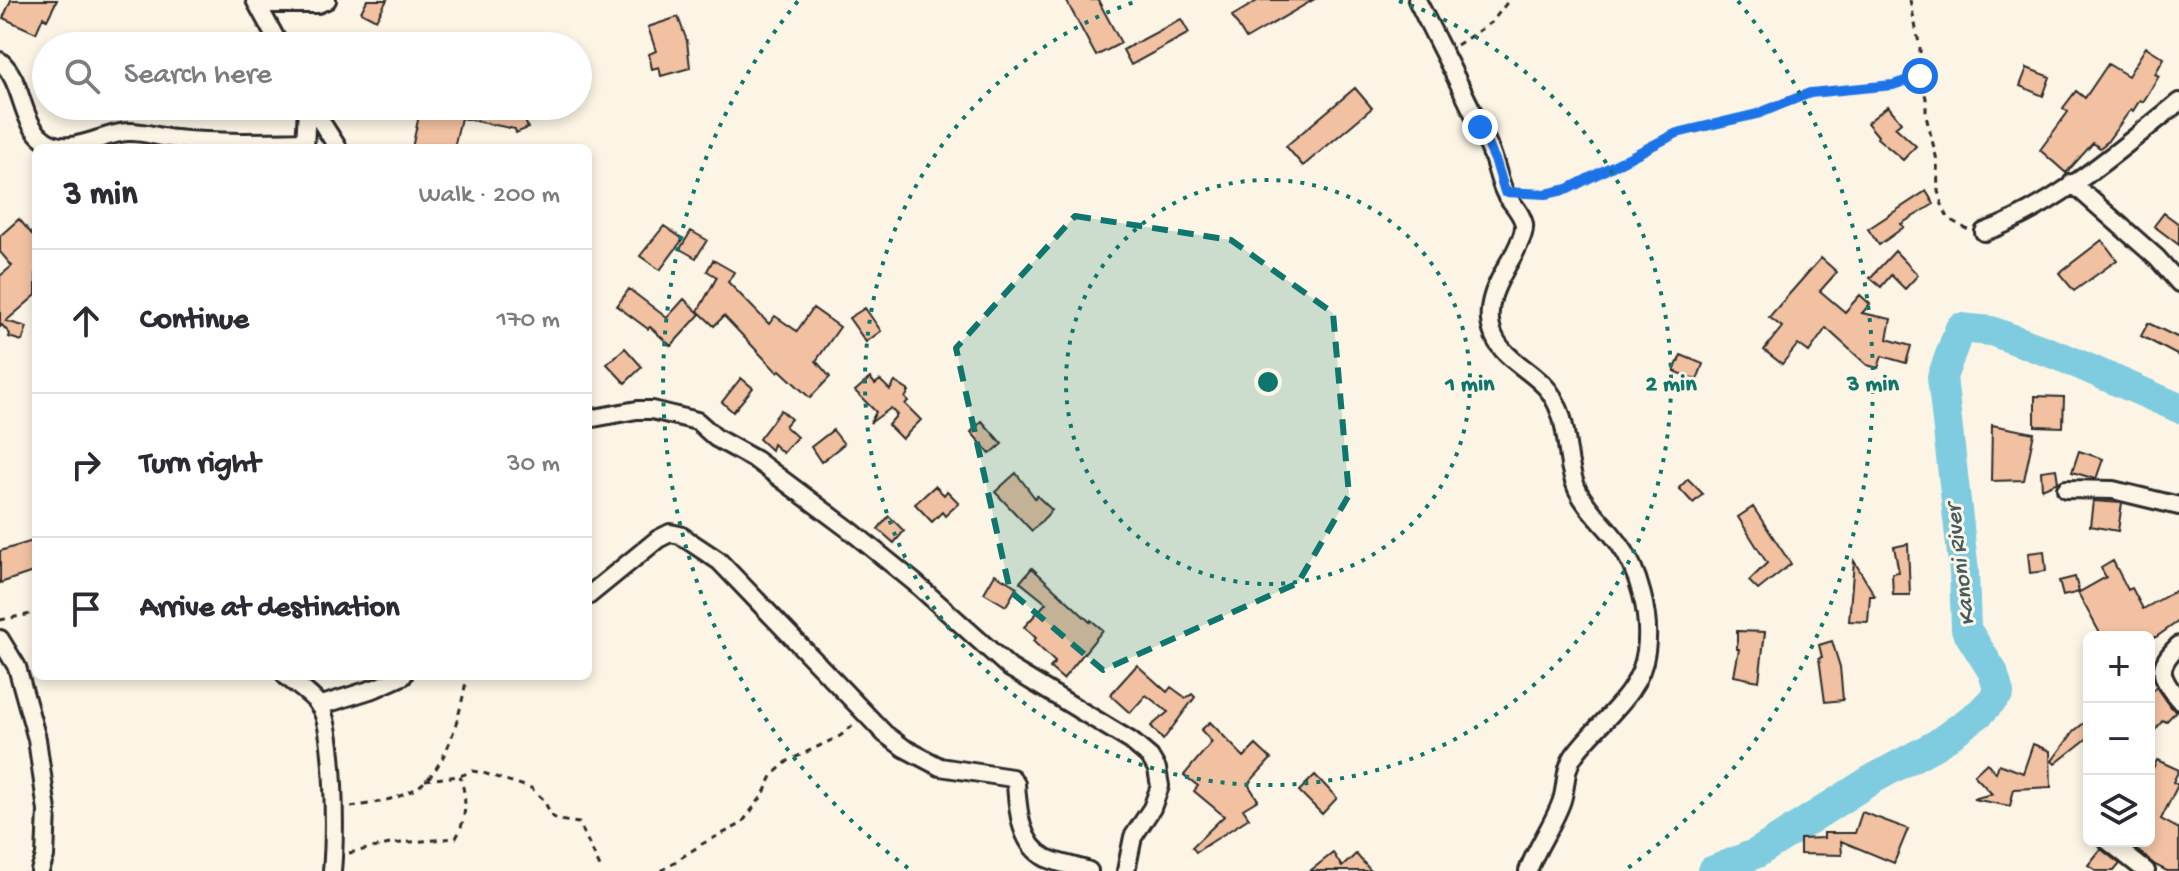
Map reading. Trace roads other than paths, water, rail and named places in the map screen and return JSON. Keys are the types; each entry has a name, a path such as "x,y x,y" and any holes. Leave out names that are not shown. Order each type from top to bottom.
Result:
{"street":[{"path":"256,2 318,4 327,0"},
{"path":"1417,0 1496,162 1505,192 1520,214 1524,230 1489,303 1490,325 1495,339 1548,390 1559,408 1568,435 1570,465 1577,488 1591,512 1617,540 1629,560 1639,587 1647,635 1644,665 1637,680 1574,755 1565,777 1562,802 1535,851 1528,871"},
{"path":"256,2 272,32"},
{"path":"0,61 11,73 34,128 41,138 57,144"},
{"path":"1984,232 2014,221 2072,183 2128,144 2179,102"},
{"path":"305,144 308,120"},
{"path":"319,120 335,144"},
{"path":"82,144 125,132 147,132 172,139 284,144"},
{"path":"2072,183 2157,258 2179,283"},
{"path":"592,418 637,410 686,416 697,421 716,438 756,460 851,531 914,582 1010,668 1131,741 1150,757 1157,769 1160,786 1152,808 1133,837 1126,871"},
{"path":"2066,489 2113,490 2179,506"},
{"path":"592,593 658,539 670,533 680,535 719,561 885,734 940,767 1012,778 1016,784 1024,831 1032,847 1047,858 1089,871"},
{"path":"0,639 17,667 37,739 47,811 45,856 40,871"},
{"path":"2179,645 2167,657 2162,670 2166,682 2179,700"},
{"path":"292,680 319,706 327,728 331,762 332,864"},
{"path":"319,706 394,680"},
{"path":"2116,847 2146,871"}],"waterway":[{"name":"Kanoni River","path":"1712,871 1757,853 1871,780 1937,744 1980,713 1999,693 1993,672 1966,629 1964,572 1942,377 1960,328 1991,331 2062,357 2179,408"}]}
